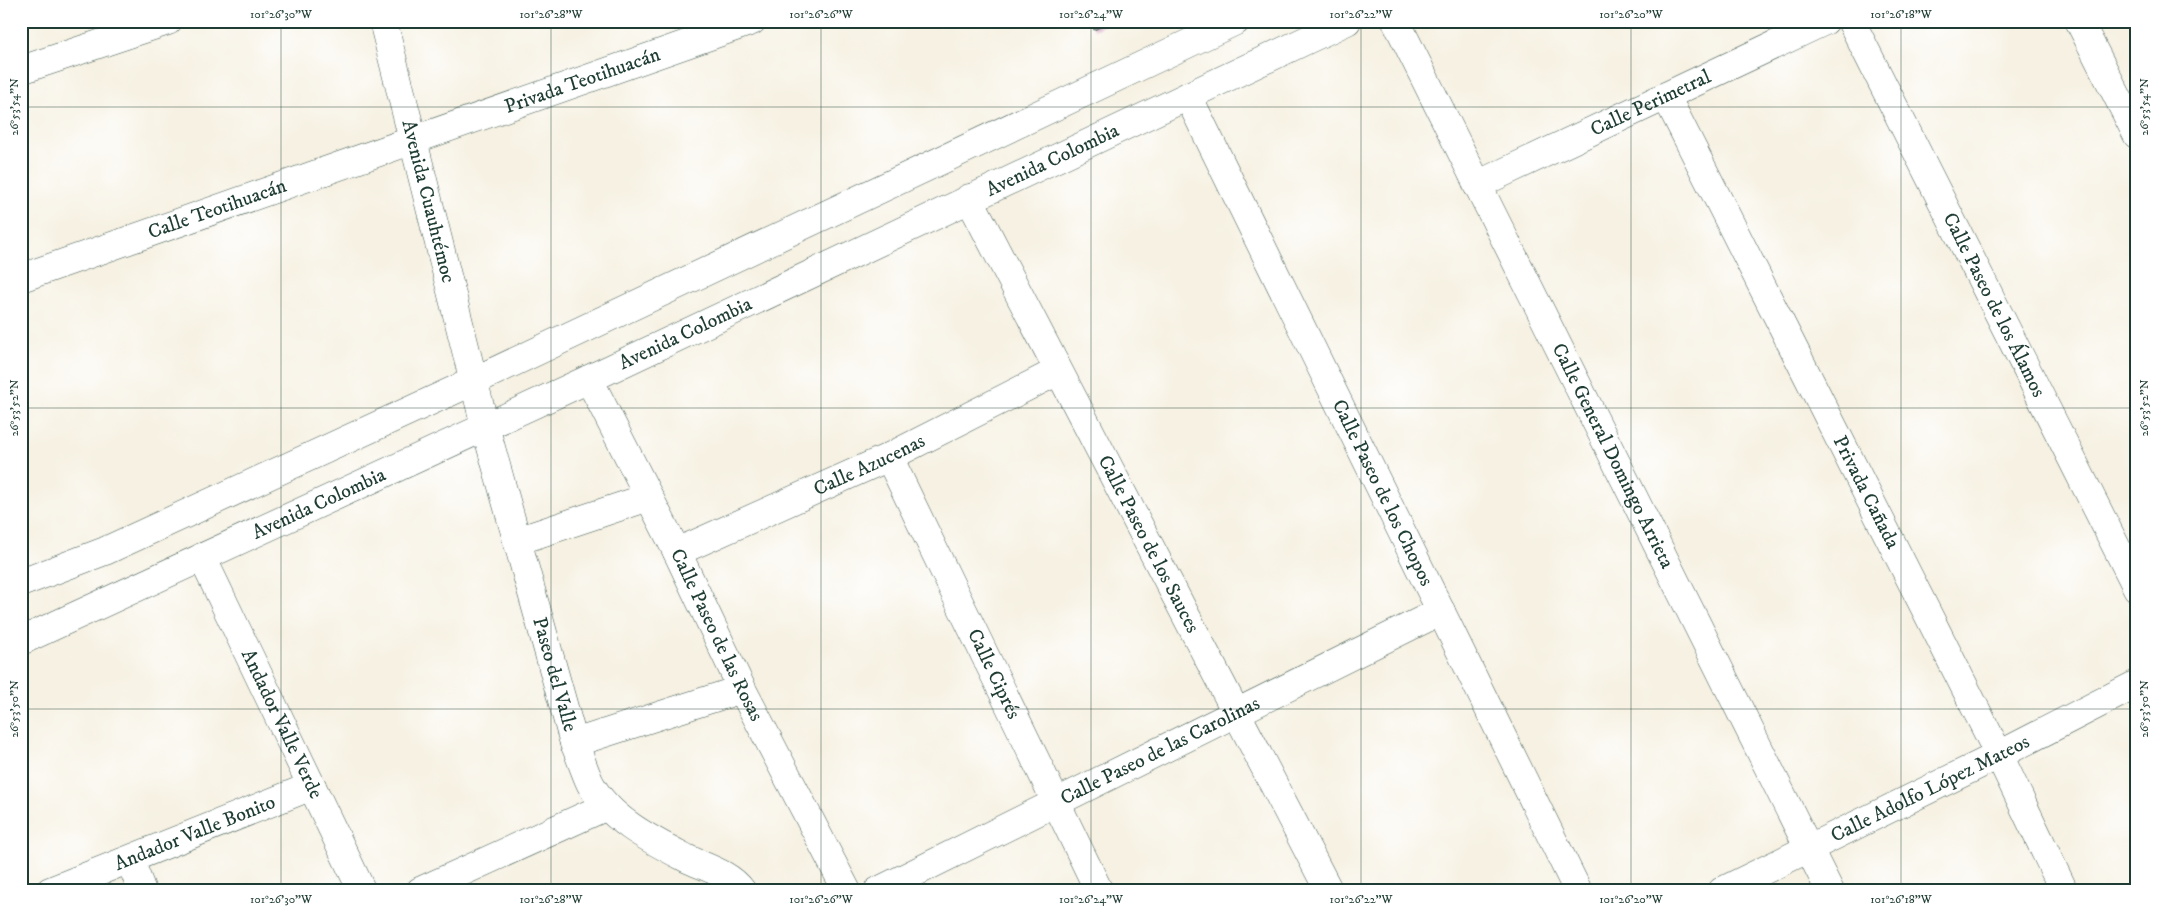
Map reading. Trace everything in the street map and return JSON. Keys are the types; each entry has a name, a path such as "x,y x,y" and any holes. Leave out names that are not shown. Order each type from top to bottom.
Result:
{"street":[{"path":"21,70 168,21"},
{"name":"Avenida Cuauhtémoc","path":"383,21 474,381"},
{"name":"Privada Teotihuacán","path":"414,141 752,21"},
{"path":"21,583 105,551 474,381 1236,21"},
{"name":"Avenida Colombia","path":"21,641 589,379 1347,21"},
{"name":"Calle General Domingo Arrieta","path":"1396,21 1830,891"},
{"name":"Calle Perimetral","path":"1478,185 1826,21"},
{"name":"Calle Paseo de los Álamos","path":"1850,21 2137,588"},
{"path":"2079,21 2137,136"},
{"name":"Calle Paseo de los Chopos","path":"1188,96 1578,891"},
{"name":"Privada Cañada","path":"1666,96 1999,755 2064,891"},
{"name":"Calle Teotihuacán","path":"21,278 414,141"},
{"name":"Calle Paseo de los Sauces","path":"969,198 1329,891"},
{"name":"Calle Azucenas","path":"677,552 889,457 1058,371"},
{"name":"Calle Paseo de las Rosas","path":"589,379 677,552 742,689 847,891"},
{"name":"Paseo del Valle","path":"474,381 574,743 591,784 607,806 625,824 685,857 720,873 742,891"},
{"name":"Calle Ciprés","path":"889,457 1099,891"},
{"path":"517,541 649,497"},
{"name":"Andador Valle Verde","path":"202,557 362,891"},
{"name":"Calle Paseo de las Carolinas","path":"878,891 1441,611"},
{"name":"Calle Adolfo López Mateos","path":"1722,891 1809,850 2137,684"},
{"path":"574,743 742,689"},
{"name":"Andador Valle Bonito","path":"50,891 312,786"},
{"path":"420,891 607,806"},
{"path":"130,860 142,891"}],"building":[{"path":"1090,21 1113,21 1094,30"}]}
